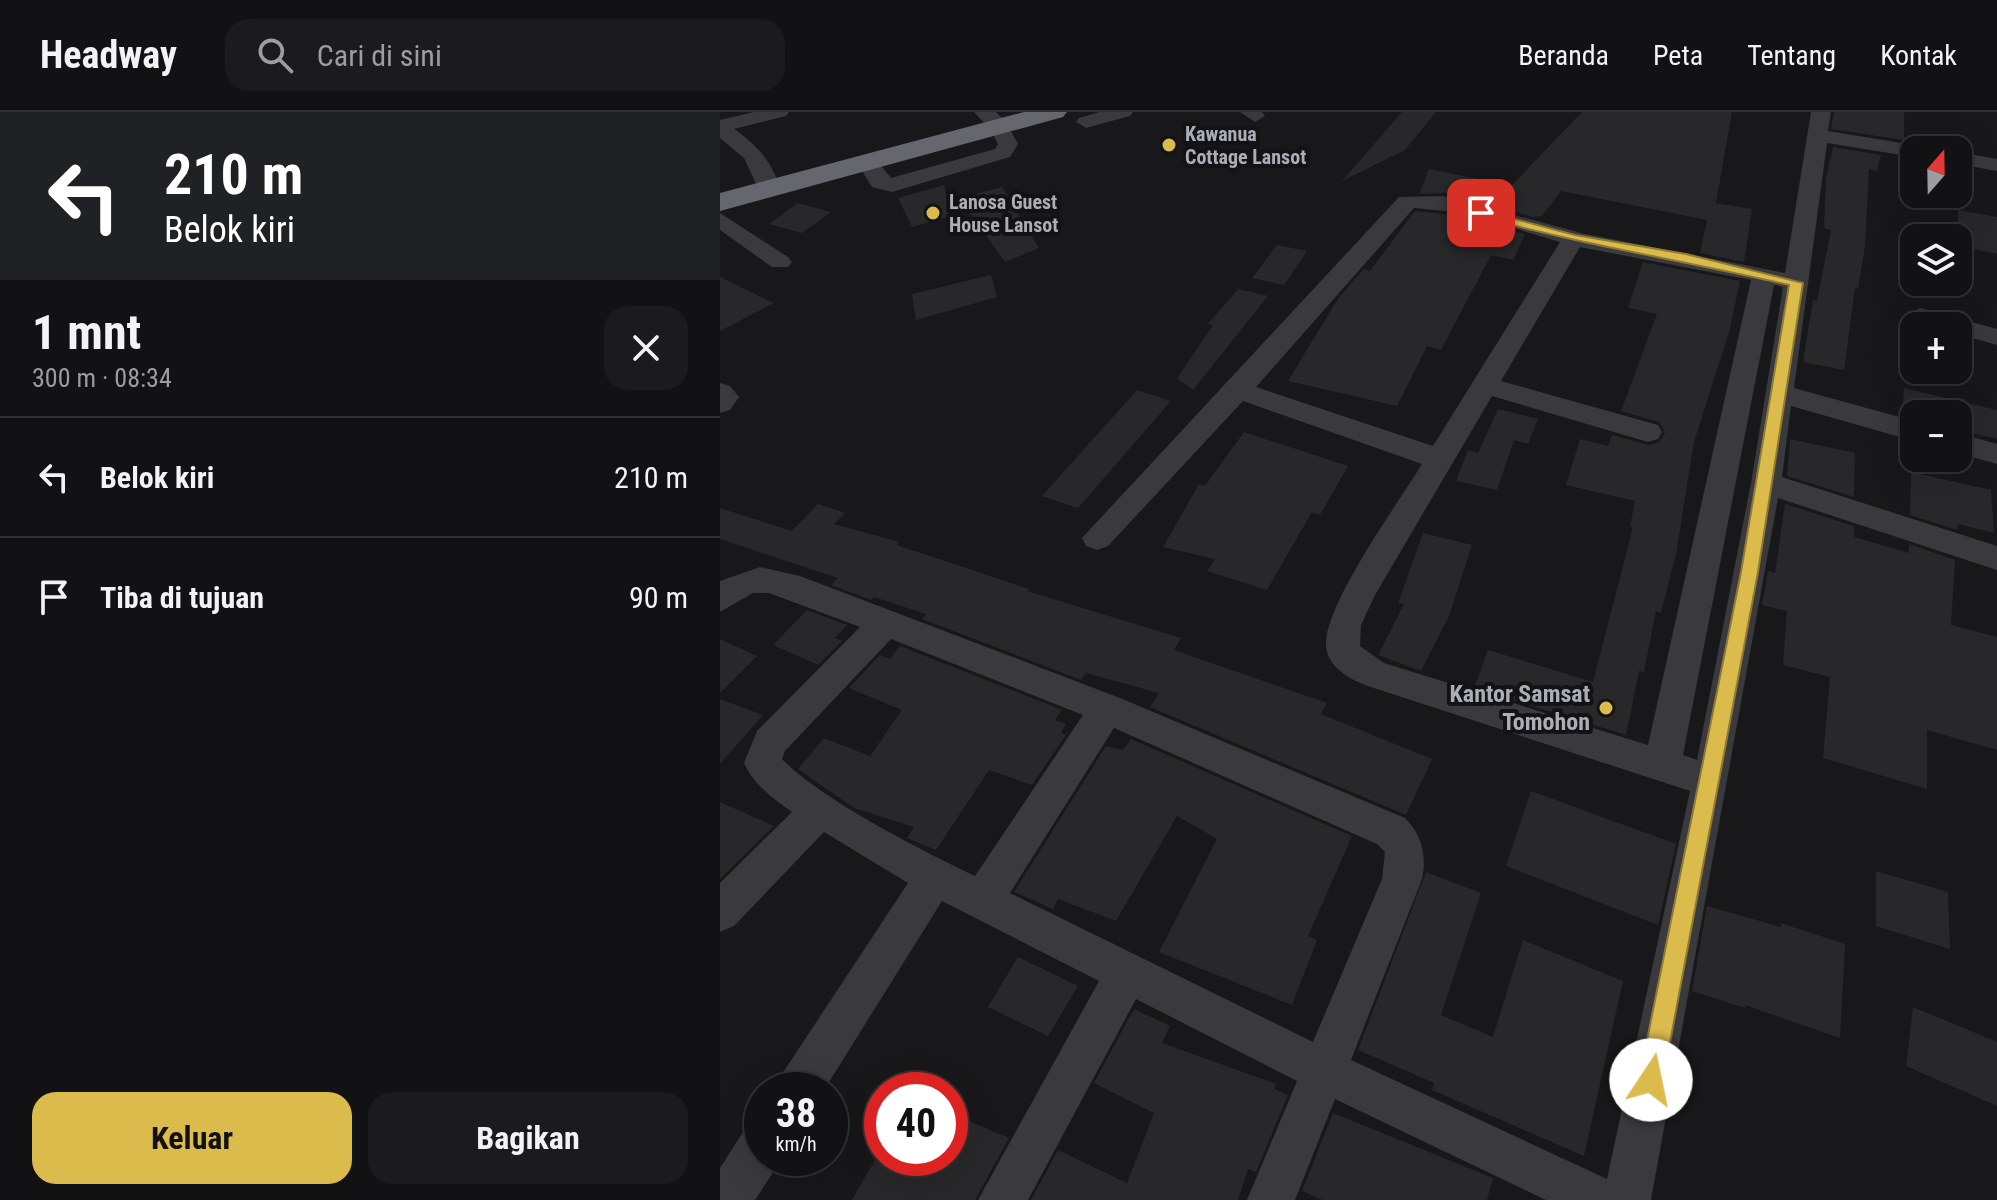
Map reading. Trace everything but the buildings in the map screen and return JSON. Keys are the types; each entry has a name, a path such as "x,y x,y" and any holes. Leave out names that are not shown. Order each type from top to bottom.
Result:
{"highway":[{"path":"720,202 867,161 992,119 1054,112"}],"street":[{"path":"720,127 779,112"},
{"path":"1086,122 1123,112"},
{"path":"1662,767 1819,123 1900,147"},
{"path":"720,127 756,155 766,170 769,188"},
{"path":"1972,161 1997,165"},
{"path":"1097,538 1238,390 1407,202 1437,201 1574,238 1780,279"},
{"path":"720,220 780,262"},
{"path":"1574,238 1443,460 1361,590 1344,625 1343,649 1352,662 1408,687 1711,781"},
{"path":"1627,1200 1711,781 1766,483 1779,393 1780,279"},
{"path":"1972,330 1997,337"},
{"path":"1487,386 1648,432"},
{"path":"1238,390 1443,460"},
{"path":"720,392 725,397 720,404"},
{"path":"1779,393 1900,427"},
{"path":"1972,447 1997,454"},
{"path":"1766,483 1997,558"},
{"path":"720,599 736,585 752,579 767,579 1107,709 1391,831 1402,841 1406,865 1402,879 1271,1200"},
{"path":"884,624 770,742 762,763 768,772 820,809 935,877 1323,1070 1599,1200"},
{"path":"982,900 1107,709"},
{"path":"720,912 820,809"},
{"path":"810,1072 935,877"},
{"path":"1002,1200 1127,973"},
{"path":"727,1200 744,1174"}],"place":[{"name":"Kawanua Cottage Lansot","path":"1169,145"},
{"name":"Lanosa Guest House Lansot","path":"933,213"},
{"name":"Kantor Samsat Tomohon","path":"1606,708"}],"route":[{"path":"1481,213 1574,238 1686,258 1796,283 1750,572 1651,1080"}]}
